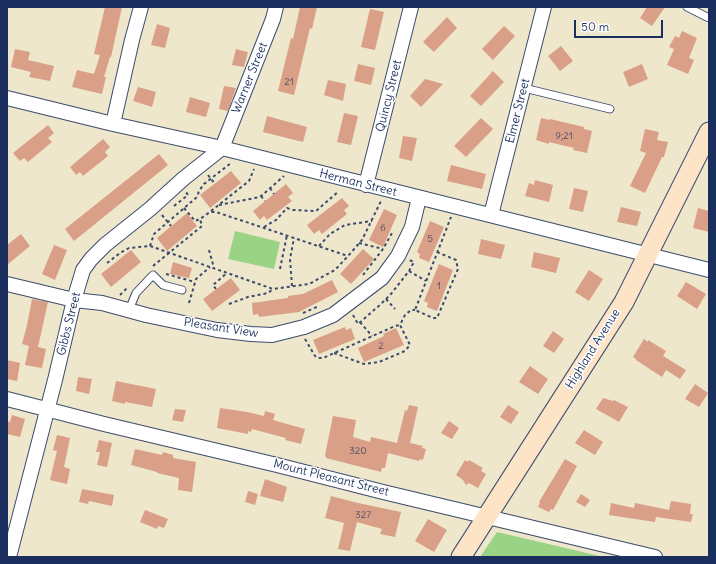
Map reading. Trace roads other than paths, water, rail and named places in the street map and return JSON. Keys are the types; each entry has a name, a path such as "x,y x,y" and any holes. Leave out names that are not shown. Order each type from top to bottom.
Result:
{"main road":[{"name":"Highland Avenue","path":"461,557 624,302 709,133"}],"street":[{"path":"113,124 141,7"},
{"name":"Warner Street","path":"222,148 274,19 276,7"},
{"name":"Quincy Street","path":"366,185 411,7"},
{"name":"Elmer Street","path":"491,215 544,7"},
{"name":"Herman Street","path":"7,98 113,124 222,148 648,256 709,270"},
{"name":"Gibbs Street","path":"9,557 48,409 74,300 83,270 91,259 105,245 222,148"},
{"name":"Pleasant View","path":"7,284 74,300 102,303 217,330 272,335 304,327 333,315 382,278 398,256 412,227 419,198"},
{"name":"Mount Pleasant Street","path":"7,399 104,424 655,557"}],"lane":[{"path":"687,7 709,18"},
{"path":"524,88 610,108"},
{"path":"129,310 136,293 153,275 163,285 182,290"}]}
